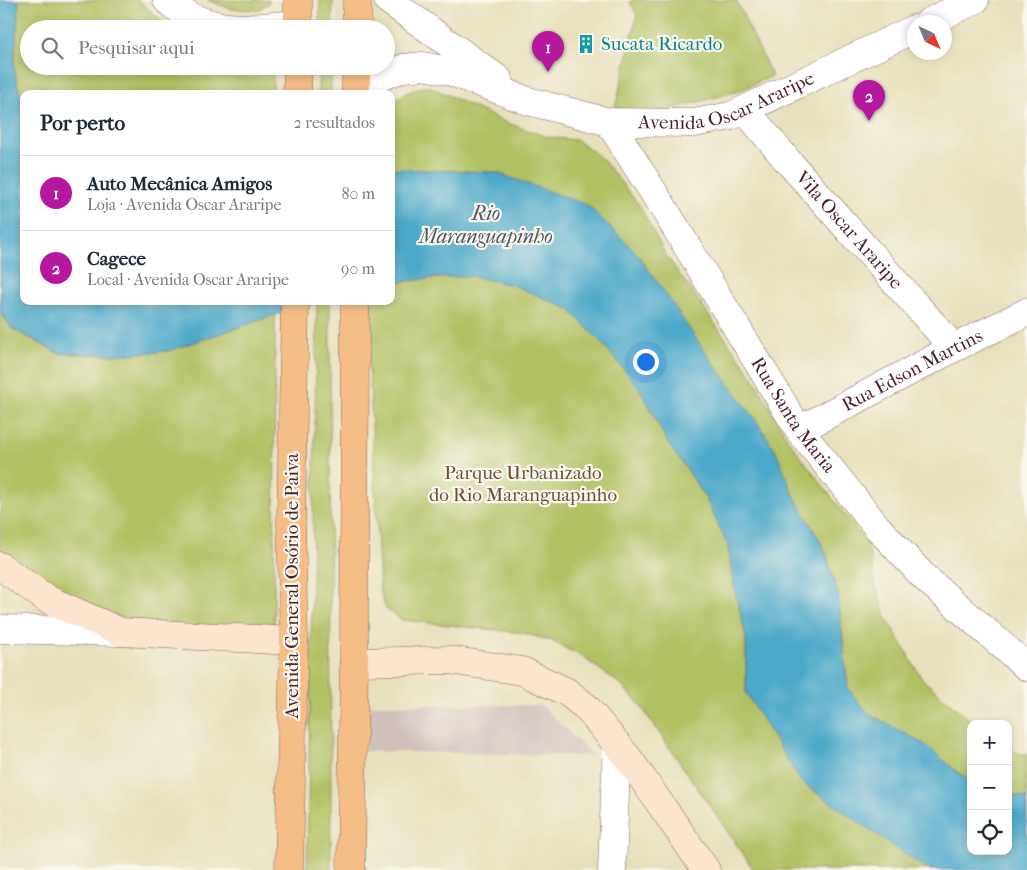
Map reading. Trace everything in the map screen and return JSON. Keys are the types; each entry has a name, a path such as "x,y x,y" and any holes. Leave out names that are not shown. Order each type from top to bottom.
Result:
{"main road":[{"path":"357,0 357,20"},
{"path":"297,90 298,75"},
{"name":"Avenida General Osório de Paiva","path":"289,870 294,641 291,522 295,305"},
{"path":"351,870 354,662 355,305"},
{"path":"0,566 47,599 121,632 294,641"},
{"path":"354,662 449,660 522,671 567,692 586,707 629,759 706,870"}],"street":[{"path":"168,0 197,20"},
{"name":"Avenida Oscar Araripe","path":"388,0 528,101"},
{"path":"944,15 975,0"},
{"name":"Avenida Oscar Araripe","path":"395,71 423,66 449,71 528,101 609,122 694,123 731,116 907,32"},
{"name":"Avenida Oscar Araripe","path":"356,84 384,75"},
{"name":"Vila Oscar Araripe","path":"745,110 954,348"},
{"name":"Rua Santa Maria","path":"609,122 799,430 877,527 925,578 1027,667"},
{"name":"Rua Edson Martins","path":"799,430 954,348 1027,312"},
{"path":"0,629 121,632"},
{"path":"612,870 617,744"}],"shaded area":[{"path":"366,705 541,705 593,756 365,751"}],"green space":[{"path":"19,0 138,0 161,20 20,20 20,75 273,75 273,90 20,90 20,95 14,68"},
{"path":"207,0 269,0 269,3 258,10 231,9"},
{"path":"320,0 333,0 332,20 319,20"},
{"path":"634,0 736,0 772,76 739,91 668,110 614,113 637,15 630,2"},
{"path":"319,75 331,75 331,90 318,90"},
{"path":"421,87 431,87 507,123 548,137 576,140 604,161 639,205 665,254 753,377 789,441 868,545 876,587 886,617 922,679 971,720 967,720 967,777 961,775 924,744 868,713 848,689 838,593 825,550 793,494 776,451 753,416 703,349 496,172 395,169 395,100"},
{"name":"Parque Urbanizado do Rio Maranguapinho","path":"471,276 513,285 569,309 603,344 640,389 669,445 706,499 728,545 733,582 746,637 746,693 921,865 931,870 754,870 640,705 619,683 584,658 552,641 523,633 402,620 386,609 380,592 367,305 395,305 395,283"},
{"path":"317,305 330,305 331,870 307,870"},
{"path":"0,311 11,328 58,353 114,355 168,351 275,315 274,635 150,627 50,595 0,555"},
{"path":"1012,750 1027,755 1027,798 1012,795"}],"water":[{"path":"0,0 19,0 14,68 20,95 20,305 309,305 168,351 114,355 58,353 11,328 0,311"},
{"name":"Rio Maranguapinho","path":"395,169 495,172 587,205 635,251 776,451 793,494 825,550 838,593 848,689 868,713 924,744 961,775 967,777 967,855 1012,855 1012,795 1027,798 1027,870 931,870 801,782 746,693 746,637 733,582 728,545 706,499 669,445 640,389 603,344 569,309 513,285 471,276 395,283"}],"place":[{"name":"Sucata Ricardo","path":"586,44"},
{"name":"Auto Mecânica Amigos","path":"548,72"},
{"name":"Cagece","path":"869,121"}]}
